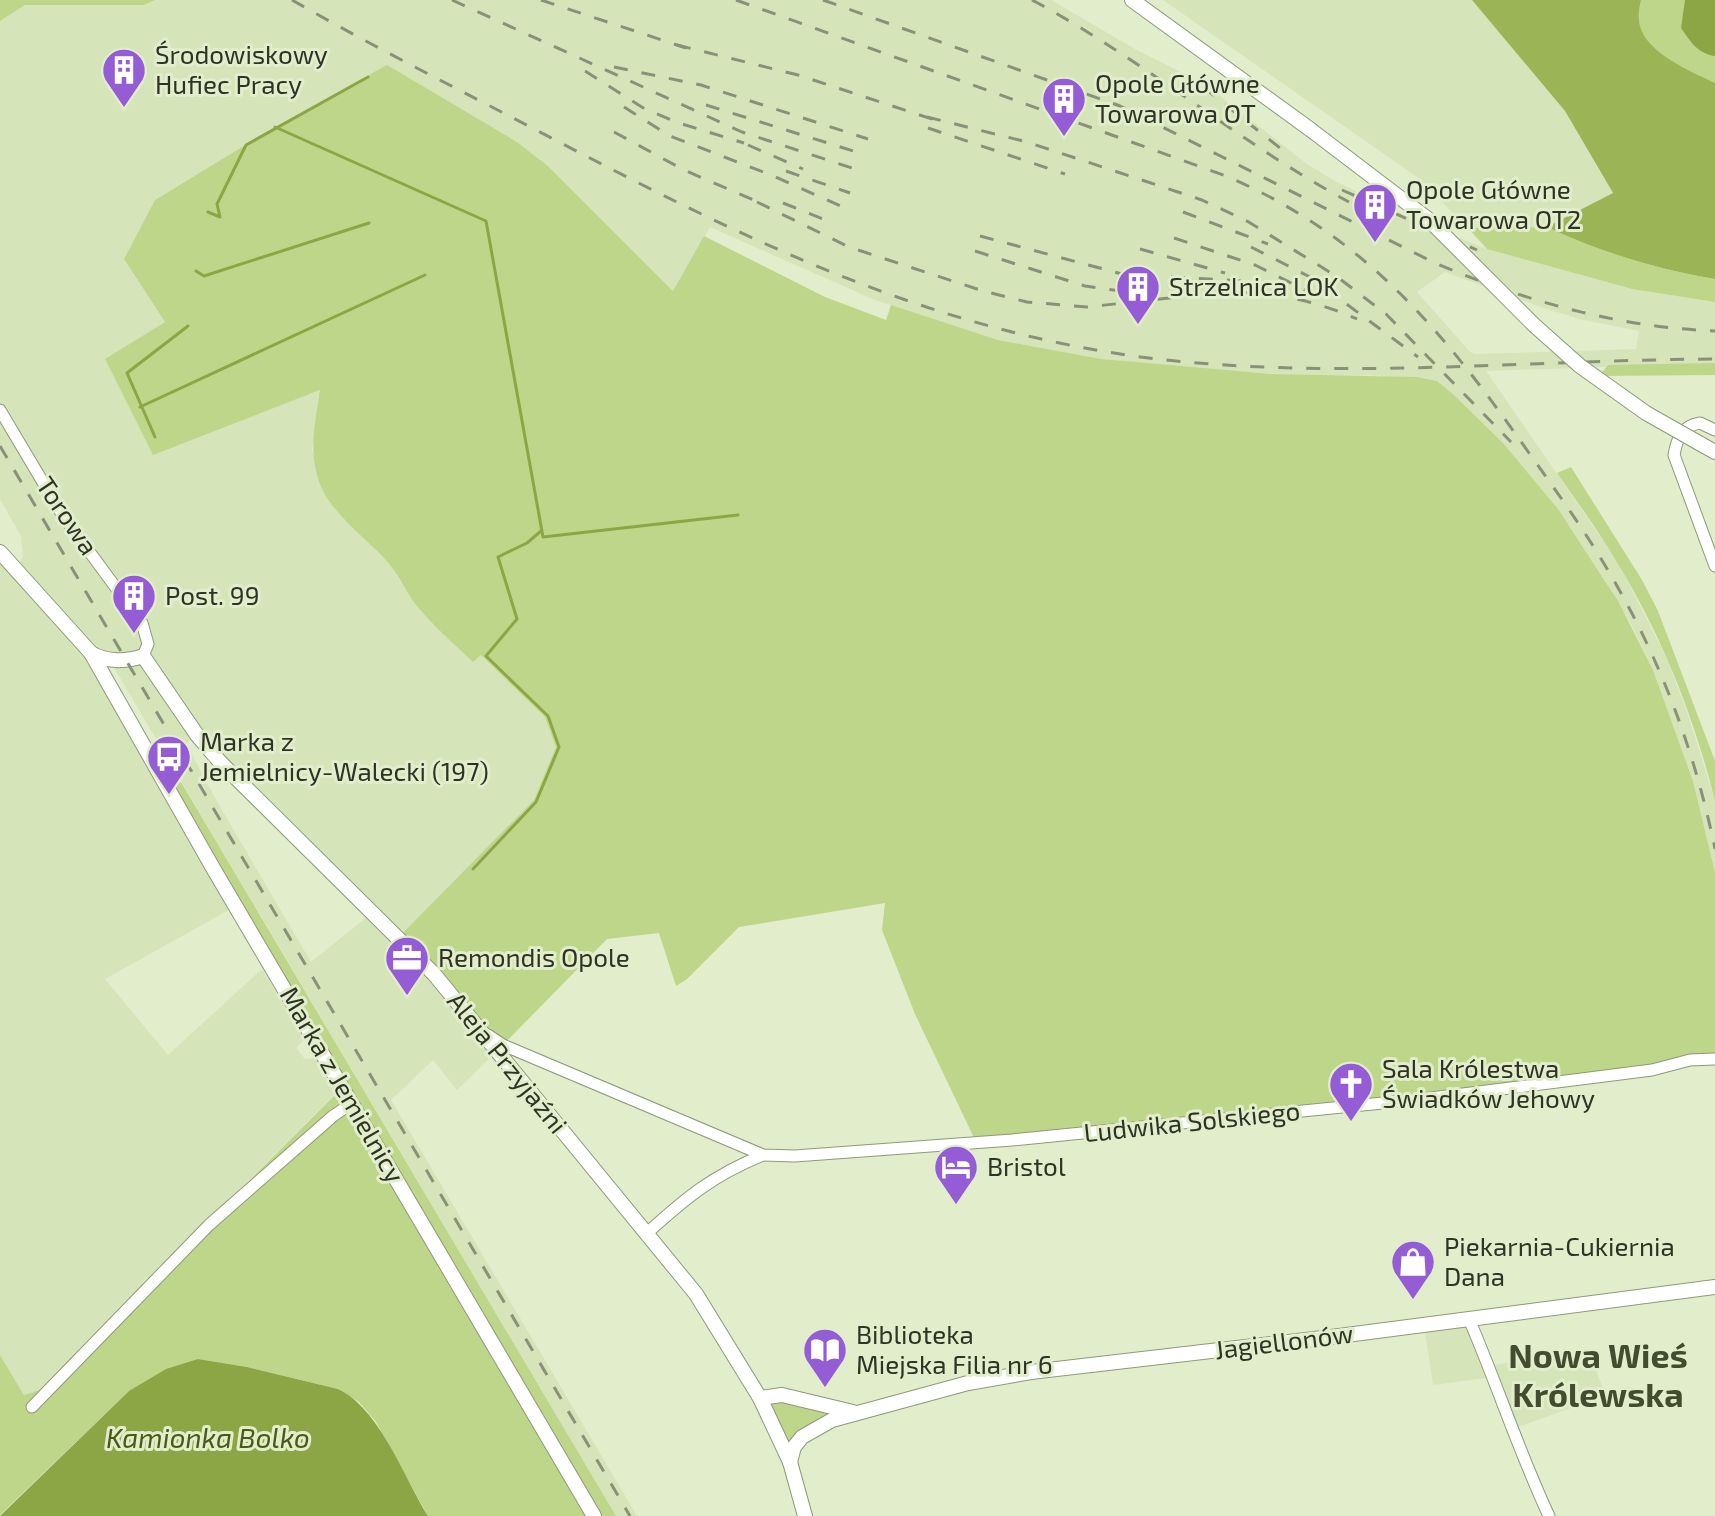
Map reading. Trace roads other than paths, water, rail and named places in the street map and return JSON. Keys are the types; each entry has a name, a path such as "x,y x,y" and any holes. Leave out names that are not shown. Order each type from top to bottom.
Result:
{"street":[{"path":"1132,0 1150,6 1421,213 1580,366 1630,402 1715,452"},
{"name":"Torowa","path":"0,410 63,516 142,623 148,644 143,656"},
{"path":"1715,430 1700,423 1687,427 1677,439 1674,455 1715,566"},
{"name":"Marka z Jemielnicy","path":"0,552 91,653 213,868 594,1516"},
{"path":"91,653 109,660 143,656"},
{"name":"Aleja Przyjaźni","path":"143,656 212,753 434,974 696,1294 760,1398 790,1462 804,1515"},
{"name":"Ludwika Solskiego","path":"475,1025 503,1045 763,1155 795,1156 1305,1112 1652,1070 1690,1060 1715,1059"},
{"path":"32,1407 209,1225 288,1154 352,1103"},
{"name":"Ludwika Solskiego","path":"647,1233 692,1192 763,1155"},
{"name":"Jagiellonów","path":"790,1462 794,1447 809,1432 856,1413 968,1383 1031,1372 1715,1287"},
{"path":"1469,1319 1522,1458 1549,1516"},
{"name":"Jagiellonów","path":"760,1398 782,1395 856,1413"}],"water":[{"path":"1685,0 1715,0 1715,56 1699,50 1681,28"},
{"name":"Kamionka Bolko","path":"198,1359 247,1367 338,1389 353,1398 378,1427 428,1516 0,1516 129,1391 166,1369"}],"waterway":[{"path":"208,212 220,217 217,204 246,145 368,77"},
{"path":"275,127 486,221 543,537 738,515"},
{"path":"196,271 204,276 369,223"},
{"path":"140,407 425,275"},
{"path":"155,437 127,373 188,326"},
{"path":"473,869 536,802 559,747 548,716 486,656 517,619 498,557 527,543 541,531"}],"railway":[{"path":"292,0 687,207 837,274 914,303 992,327 1073,346 1157,359 1226,365 1366,368 1715,359"},
{"path":"452,0 742,132 858,170"},
{"path":"541,0 686,48"},
{"path":"736,0 1226,176 1276,200 1361,258 1433,328 1465,367 1601,558 1638,625 1666,687 1699,783 1715,849"},
{"path":"823,0 1120,106 1469,277 1537,300 1607,318 1715,331"},
{"path":"1032,0 1113,48 1269,154 1349,202"},
{"path":"677,45 798,75 938,121"},
{"path":"614,67 701,85 868,139"},
{"path":"585,71 645,109 744,143"},
{"path":"1203,87 1280,148"},
{"path":"706,105 863,154"},
{"path":"624,107 670,136 845,208"},
{"path":"927,117 1027,142 1202,200 1247,221 1336,276 1386,314 1511,442"},
{"path":"928,128 1065,174"},
{"path":"614,132 684,170 765,205"},
{"path":"748,145 803,169"},
{"path":"786,171 850,193"},
{"path":"1342,190 1477,250"},
{"path":"757,202 849,247 983,291 1027,302 1087,307 1225,292"},
{"path":"783,203 823,219"},
{"path":"1183,212 1268,244"},
{"path":"980,236 1122,274 1242,281"},
{"path":"1174,238 1255,265 1317,296"},
{"path":"1251,247 1310,277 1418,357"},
{"path":"1140,249 1225,273"},
{"path":"975,251 1085,286 1142,294"},
{"path":"1214,292 1287,297 1357,319"},
{"path":"0,446 630,1516"}],"place":[{"name":"Środowiskowy Hufiec Pracy","path":"124,109"},
{"name":"Opole Główne Towarowa OT","path":"1064,138"},
{"name":"Opole Główne Towarowa OT2","path":"1375,244"},
{"name":"Strzelnica LOK","path":"1138,326"},
{"name":"Post. 99","path":"134,635"},
{"name":"Marka z Jemielnicy-Walecki (197)","path":"169,796"},
{"name":"Remondis Opole","path":"407,997"},
{"name":"Sala Królestwa Świadków Jehowy","path":"1351,1123"},
{"name":"Bristol","path":"956,1206"},
{"name":"Piekarnia-Cukiernia Dana","path":"1413,1301"},
{"name":"Biblioteka Miejska Filia nr 6","path":"825,1389"}],"district":[{"name":"Nowa Wieś Królewska","path":"1598,1376"}]}
